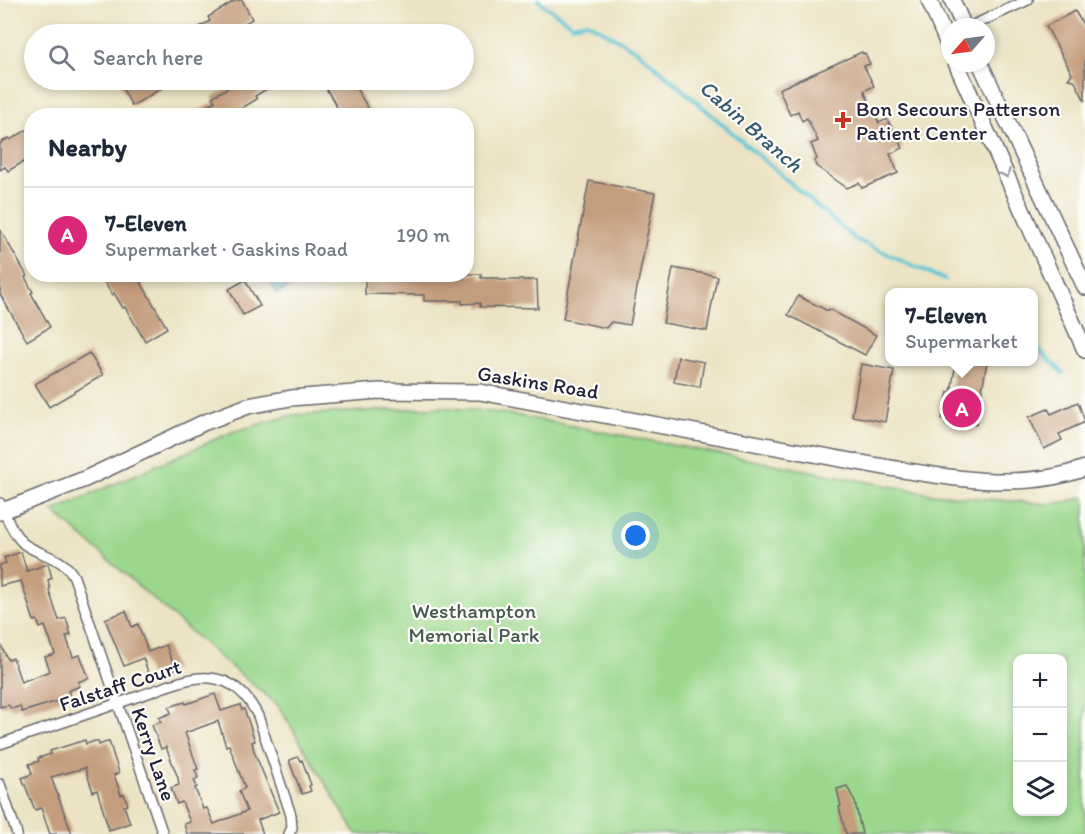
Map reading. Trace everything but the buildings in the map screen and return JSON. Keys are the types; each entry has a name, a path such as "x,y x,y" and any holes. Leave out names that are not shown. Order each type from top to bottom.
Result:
{"main road":[{"path":"929,0 941,26"},
{"path":"952,0 960,18"},
{"path":"960,72 1085,350"},
{"path":"984,72 1085,287"},
{"name":"Gaskins Road","path":"1,508 78,482 204,423 248,406 291,398 378,391 480,392 922,474 968,479 1009,480 1050,477 1085,468"}],"street":[{"path":"989,18 1028,0"},
{"name":"Kerry Lane","path":"1,508 24,544 51,556 71,571 163,834"},
{"name":"Falstaff Court","path":"0,744 177,684 208,678 221,680 242,691 258,716 291,815 292,828 289,834"},
{"path":"0,784 17,834"}],"green space":[{"name":"Westhampton Memorial Park","path":"443,407 509,414 932,494 1046,504 1085,497 1085,834 356,834 278,705 224,661 53,511 232,432 292,415"}],"water":[{"path":"270,282 299,282 277,294"}],"waterway":[{"name":"Cabin Branch","path":"538,0 572,25 588,22 639,52 855,239 945,280"},
{"name":"Cabin Branch","path":"1038,349 1063,373"}],"place":[{"name":"Bon Secours Patterson Patient Center","path":"843,120"},
{"name":"7-Eleven","path":"962,408"}]}
